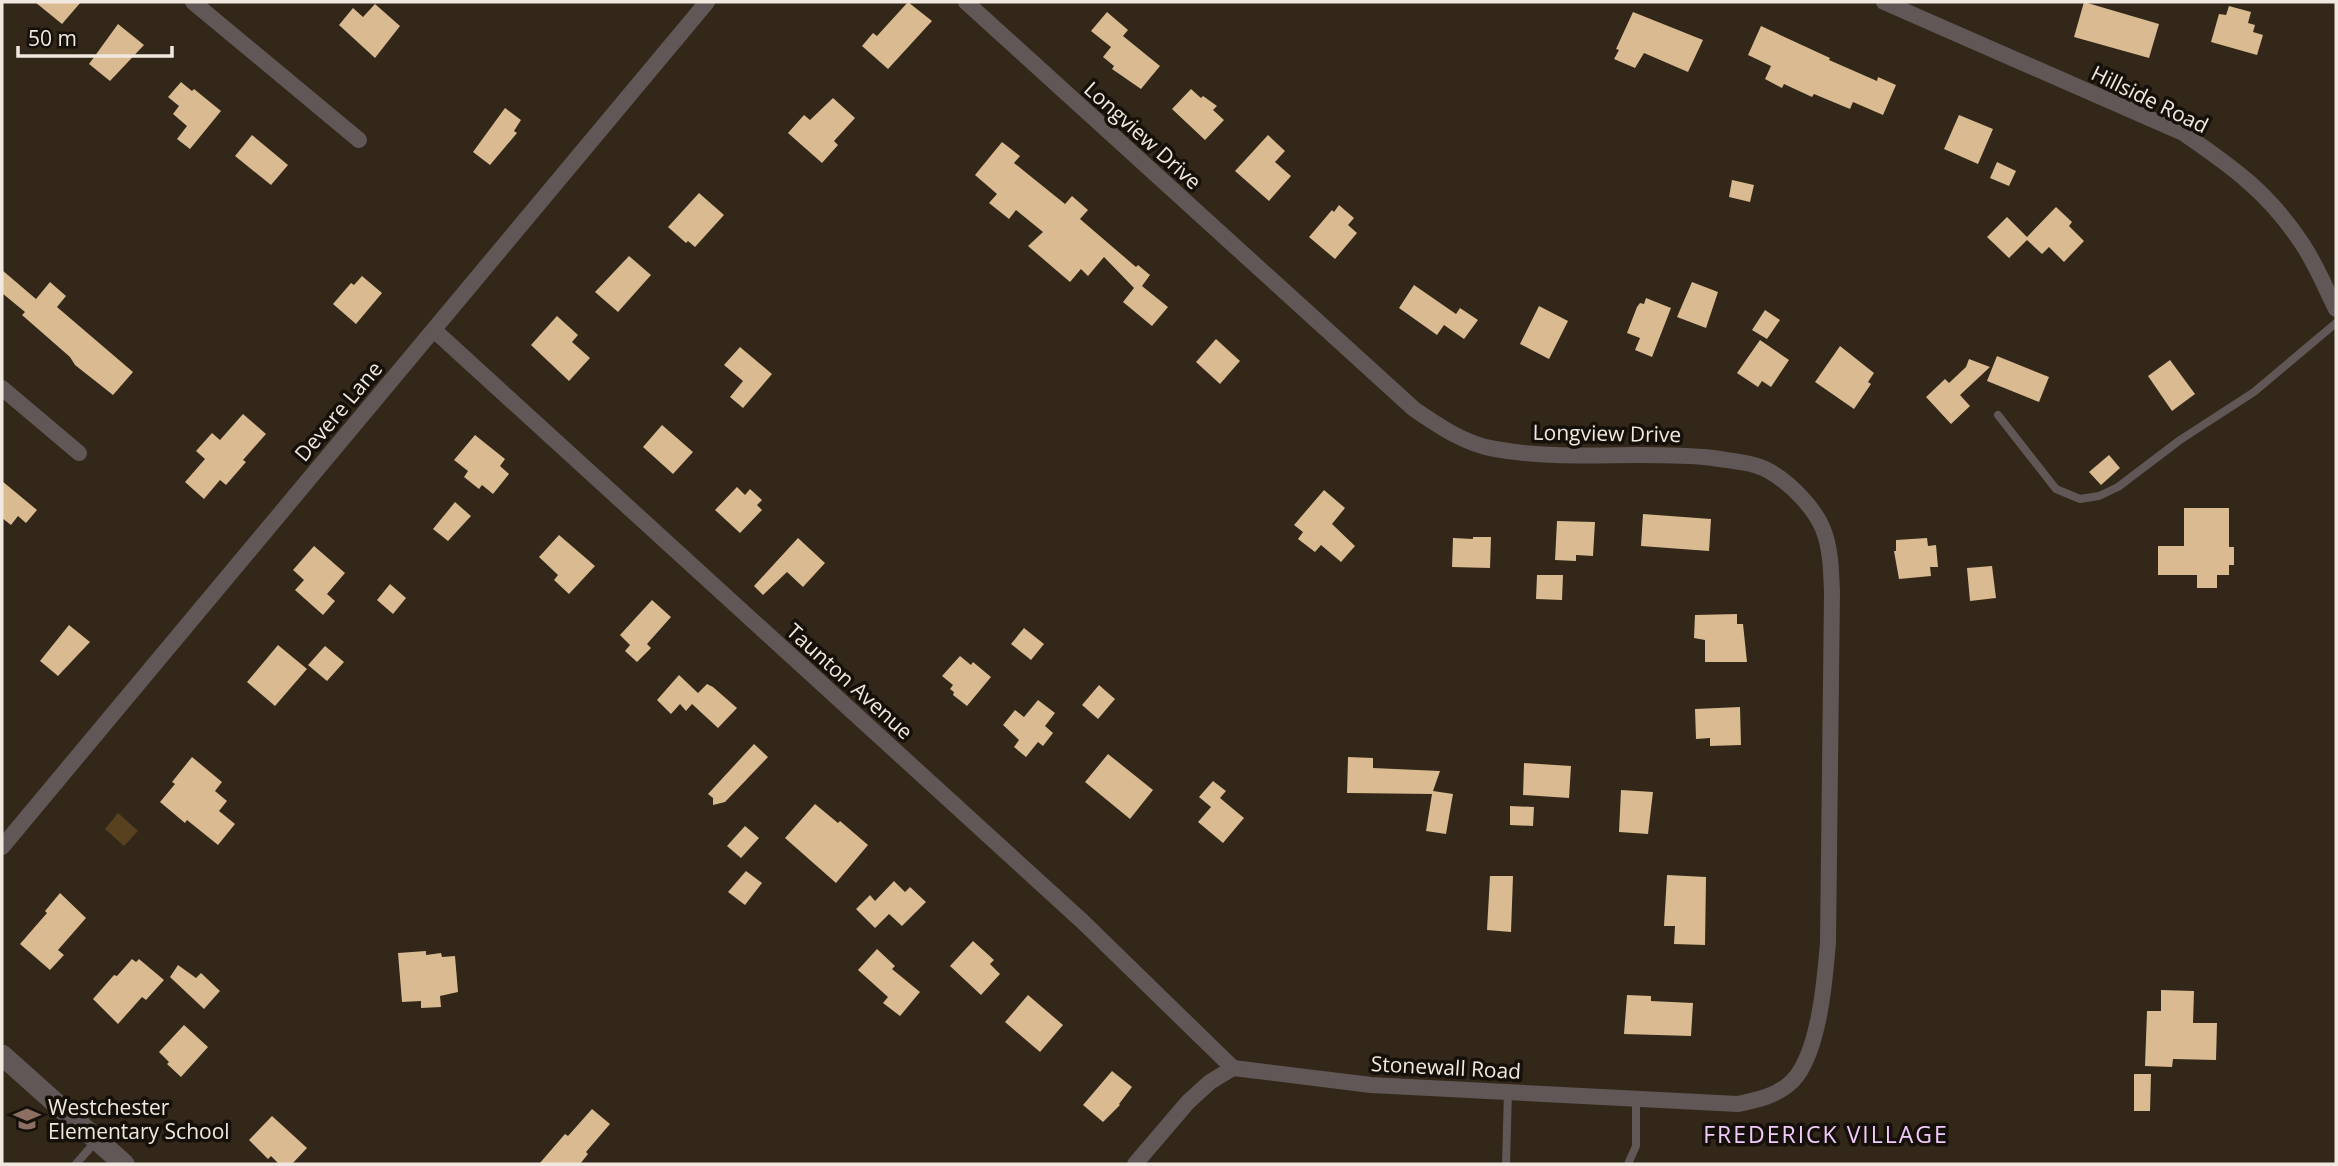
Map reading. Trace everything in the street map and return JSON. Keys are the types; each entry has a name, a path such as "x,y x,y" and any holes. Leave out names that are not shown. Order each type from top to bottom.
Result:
{"street":[{"path":"193,2 359,140"},
{"name":"Devere Lane","path":"2,847 707,2"},
{"name":"Longview Drive","path":"967,2 1414,410 1443,429 1492,449 1529,454 1683,455 1738,461 1768,470 1789,485 1808,506 1822,528 1830,558 1832,592 1828,942 1824,989 1814,1034 1804,1065 1790,1084"},
{"name":"Hillside Road","path":"1884,2 2183,133 2253,184 2302,243 2336,309"},
{"name":"Taunton Avenue","path":"434,330 1072,911 1233,1068"},
{"path":"2,388 79,453"},
{"path":"2,1055 124,1164"},
{"path":"1135,1164 1188,1102 1210,1082 1233,1068"},
{"name":"Stonewall Road","path":"1233,1068 1371,1085 1738,1104 1770,1097 1790,1084"}],"lane":[{"path":"1998,415 2056,489 2080,499 2099,496 2118,487 2189,434 2255,392 2336,323"},
{"path":"1506,1164 1508,1091"},
{"path":"1629,1164 1636,1146 1636,1098"},
{"path":"76,1164 98,1140"}],"shaded area":[{"path":"118,813 138,831 124,846 105,829"}],"building":[{"path":"35,2 81,2 62,24"},
{"path":"908,2 932,21 888,69 862,46 873,33 877,36"},
{"path":"2084,2 2159,24 2149,58 2074,37"},
{"path":"375,4 400,26 375,58 339,25 353,8 363,17"},
{"path":"2229,6 2251,12 2248,23 2255,25 2253,32 2263,35 2257,55 2211,42 2219,14 2226,15"},
{"path":"1107,12 1128,30 1123,36 1160,66 1141,89 1112,69 1114,66 1103,57 1111,47 1091,31"},
{"path":"1633,12 1703,40 1688,72 1644,53 1635,68 1614,59"},
{"path":"118,24 144,45 110,81 89,64"},
{"path":"1761,26 1877,81 1878,77 1896,85 1883,115 1853,102 1850,109 1814,94 1812,97 1784,84 1782,88 1765,79 1771,66 1748,55"},
{"path":"181,82 221,111 190,149 177,139 187,126 173,114 179,106 168,97"},
{"path":"1191,89 1217,106 1213,110 1224,120 1205,140 1172,109"},
{"path":"833,98 855,118 834,141 838,145 822,163 788,133 804,115 810,120"},
{"path":"505,108 521,120 514,131 517,133 490,165 473,152"},
{"path":"1959,115 1993,129 1978,164 1944,149"},
{"path":"252,135 288,165 271,185 235,156"},
{"path":"1268,135 1285,151 1275,162 1291,176 1269,201 1235,171"},
{"path":"1002,142 1020,156 1014,163 1065,204 1072,196 1088,210 1080,219 1136,267 1138,265 1150,275 1142,286 1168,307 1152,326 1123,302 1134,288 1104,257 1088,276 1081,269 1070,282 1028,246 1043,232 1016,210 1009,219 989,203 997,194 975,175"},
{"path":"1997,162 2016,171 2009,186 1990,178"},
{"path":"1732,180 1754,185 1750,202 1729,197"},
{"path":"699,193 724,215 695,247 688,241 686,243 668,227"},
{"path":"1339,205 1354,218 1348,225 1357,233 1335,259 1309,237"},
{"path":"2056,207 2072,222 2069,226 2084,241 2064,262 2049,247 2042,254 2027,240 2009,258 1987,237 2007,217 2027,237"},
{"path":"629,256 651,275 618,312 595,292"},
{"path":"2,270 36,299 50,282 66,296 57,307 133,372 113,395 75,365 70,357 22,315 25,312 2,293"},
{"path":"362,276 382,293 356,324 333,304 351,283 354,285"},
{"path":"1692,282 1718,292 1706,328 1677,317"},
{"path":"1414,285 1456,314 1460,308 1478,320 1464,339 1444,325 1437,335 1399,308"},
{"path":"1646,298 1671,308 1652,357 1635,350 1640,338 1627,333 1637,307 1640,303 1644,304"},
{"path":"1539,306 1568,321 1549,359 1520,344"},
{"path":"1765,310 1780,320 1767,339 1752,330"},
{"path":"557,316 578,335 572,342 590,358 569,381 531,345"},
{"path":"1216,339 1240,361 1220,384 1196,362"},
{"path":"1760,340 1789,360 1771,387 1762,381 1758,387 1737,373"},
{"path":"1840,346 1874,373 1868,382 1871,384 1854,409 1815,382"},
{"path":"740,347 772,374 743,408 730,397 743,381 724,365"},
{"path":"1997,356 2049,377 2039,402 1987,381"},
{"path":"1969,359 1990,367 1960,395 1970,406 1951,424 1926,397 1945,379 1949,383 1966,367"},
{"path":"2170,360 2195,394 2172,411 2148,376"},
{"path":"243,414 266,434 226,485 220,480 204,499 185,482 205,459 196,451 212,433 220,440"},
{"path":"662,425 693,452 673,474 643,447"},
{"path":"475,435 505,459 500,466 509,474 493,494 482,485 479,489 464,477 468,471 454,460"},
{"path":"2109,455 2120,468 2101,485 2089,472"},
{"path":"2,481 37,510 26,523 18,516 11,525 2,518"},
{"path":"737,487 745,495 750,489 762,500 757,505 762,510 740,533 715,510"},
{"path":"1324,490 1345,508 1332,524 1355,546 1341,562 1321,545 1315,552 1298,539 1303,532 1294,525"},
{"path":"455,502 471,516 448,541 433,529"},
{"path":"2184,508 2229,508 2229,547 2234,547 2234,565 2229,565 2229,575 2217,575 2217,588 2197,588 2197,575 2158,575 2158,546 2184,546"},
{"path":"1643,514 1711,519 1709,551 1641,546"},
{"path":"1557,521 1595,522 1593,556 1576,555 1576,561 1555,560"},
{"path":"559,535 595,566 569,594 554,580 558,575 539,557"},
{"path":"1491,537 1490,568 1452,567 1453,538"},
{"path":"798,538 825,563 803,587 787,572 763,595 754,586"},
{"path":"1927,538 1928,546 1936,545 1938,567 1930,567 1931,576 1899,579 1894,551 1896,540"},
{"path":"314,546 345,573 327,594 335,601 323,615 295,590 304,580 293,570"},
{"path":"1992,566 1996,598 1970,601 1967,568"},
{"path":"1537,575 1563,575 1562,600 1536,599"},
{"path":"390,584 406,598 393,614 377,600"},
{"path":"652,600 671,617 647,644 651,648 637,662 625,651 630,645 620,635"},
{"path":"1737,614 1737,624 1743,624 1747,662 1705,662 1705,640 1694,638 1695,615"},
{"path":"69,625 90,642 58,676 40,661"},
{"path":"1024,628 1044,644 1031,660 1011,644"},
{"path":"278,645 307,669 275,706 247,682"},
{"path":"325,646 344,662 327,681 308,665"},
{"path":"960,656 971,665 973,662 991,677 967,706 953,695 954,692 950,689 953,685 942,676"},
{"path":"679,675 698,693 707,684 713,687 737,708 718,728 692,704 686,711 680,704 671,714 657,700"},
{"path":"1099,685 1115,699 1098,719 1082,705"},
{"path":"1038,700 1055,713 1045,726 1053,733 1043,746 1038,742 1026,757 1014,747 1019,740 1003,725 1015,710 1024,717"},
{"path":"1740,707 1741,745 1710,746 1710,738 1696,739 1695,709"},
{"path":"754,744 768,757 725,802 713,805 713,798 708,794"},
{"path":"1108,754 1153,790 1130,819 1085,782"},
{"path":"192,757 222,782 215,791 227,801 219,811 235,824 218,845 160,802"},
{"path":"1348,757 1373,758 1373,768 1440,771 1433,791 1453,794 1446,834 1426,831 1432,794 1347,793"},
{"path":"1524,763 1571,766 1569,798 1523,795"},
{"path":"1213,781 1226,791 1220,798 1244,818 1223,843 1198,822 1211,807 1199,797"},
{"path":"1621,790 1653,792 1648,834 1619,832"},
{"path":"815,804 868,845 836,883 785,838"},
{"path":"1510,806 1534,807 1533,826 1510,825"},
{"path":"745,826 759,838 741,858 727,846"},
{"path":"746,871 762,883 745,905 728,892"},
{"path":"1667,875 1706,877 1705,945 1674,944 1675,926 1664,926"},
{"path":"1490,876 1513,876 1511,932 1487,930"},
{"path":"894,881 905,892 910,887 926,902 902,926 889,914 875,928 856,909 870,895 875,901"},
{"path":"60,893 86,918 58,950 64,955 50,970 20,944 47,913 45,911"},
{"path":"973,941 994,960 990,964 1000,974 981,995 950,966"},
{"path":"877,949 895,966 892,969 920,992 900,1016 883,1003 888,997 858,970"},
{"path":"426,951 426,955 441,953 442,957 455,956 458,992 440,996 441,1007 421,1008 421,1001 402,1002 398,953"},
{"path":"132,959 136,962 139,959 164,980 146,1000 142,997 118,1024 93,999"},
{"path":"178,965 196,978 201,973 220,991 204,1009 170,977"},
{"path":"2161,990 2194,991 2193,1023 2217,1023 2216,1060 2173,1059 2172,1067 2145,1066 2147,1011 2161,1011"},
{"path":"1028,995 1063,1025 1040,1052 1005,1022"},
{"path":"1627,995 1651,996 1651,1001 1693,1003 1691,1036 1624,1034"},
{"path":"184,1025 208,1047 181,1077 159,1052"},
{"path":"1112,1071 1132,1087 1120,1105 1103,1122 1083,1105"},
{"path":"2134,1074 2151,1074 2150,1111 2134,1111"},
{"path":"592,1109 610,1124 586,1152 588,1154 580,1164 539,1164 565,1134 568,1136"},
{"path":"272,1116 307,1148 292,1164 279,1164 271,1156 268,1159 249,1140"}],"place":[{"name":"Westchester Elementary School","path":"27,1119"}],"district":[{"name":"FREDERICK VILLAGE","path":"1826,1134"}]}
